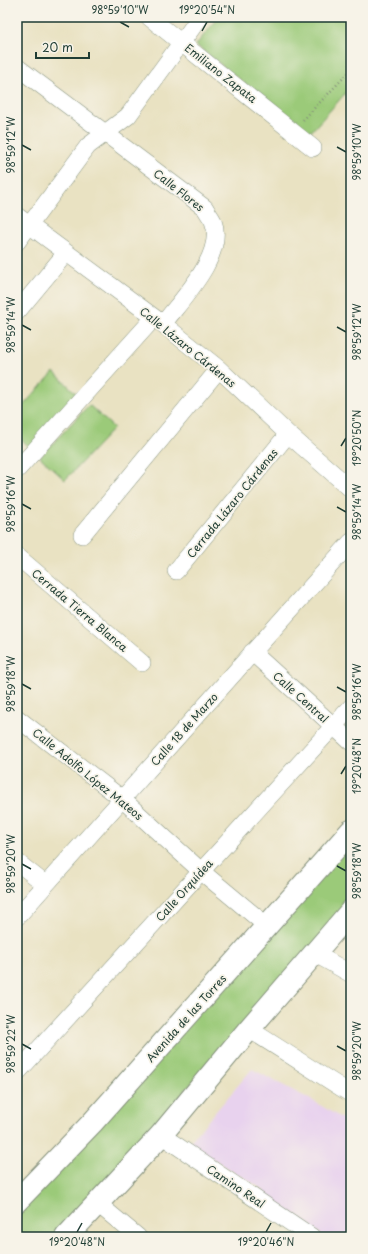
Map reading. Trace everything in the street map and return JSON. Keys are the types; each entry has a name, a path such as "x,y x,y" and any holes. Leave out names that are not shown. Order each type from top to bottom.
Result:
{"main road":[{"name":"Avenida de las Torres","path":"17,1201 92,1123 351,831"},
{"path":"66,1237 160,1135 351,911"}],"street":[{"name":"Emiliano Zapata","path":"149,17 293,130 313,148"},
{"path":"17,242 23,221 88,146 128,116 200,17"},
{"name":"Calle Flores","path":"17,67 104,134 205,208 214,222 215,246 206,269 159,321 101,376 17,470"},
{"name":"Calle Lázaro Cárdenas","path":"23,221 159,321 219,369 288,434 351,489"},
{"path":"17,312 66,253"},
{"path":"82,535 219,369"},
{"name":"Cerrada Lázaro Cárdenas","path":"176,571 288,434"},
{"name":"Calle 18 de Marzo","path":"17,916 351,542"},
{"name":"Cerrada Tierra Blanca","path":"17,556 142,663"},
{"name":"Calle Central","path":"252,652 351,742"},
{"name":"Calle Orquídea","path":"17,1073 351,707"},
{"name":"Calle Adolfo López Mateos","path":"17,718 121,798 202,872 267,926"},
{"path":"17,862 45,884"},
{"path":"314,953 351,974"},
{"path":"249,1029 351,1094"},
{"name":"Camino Real","path":"160,1135 312,1237"},
{"path":"97,1203 138,1237"}],"path":[{"path":"293,130 351,70"}],"shaded area":[{"path":"252,1069 315,1102 351,1124 351,1237 325,1237 261,1196 264,1190 188,1144"}],"green space":[{"path":"218,17 351,17 351,87 309,134 196,45"},
{"path":"54,372 79,396 30,448 17,435 17,412"},
{"path":"89,405 114,428 65,480 40,457"},
{"path":"351,836 351,904 55,1237 17,1237 17,1214"}]}
